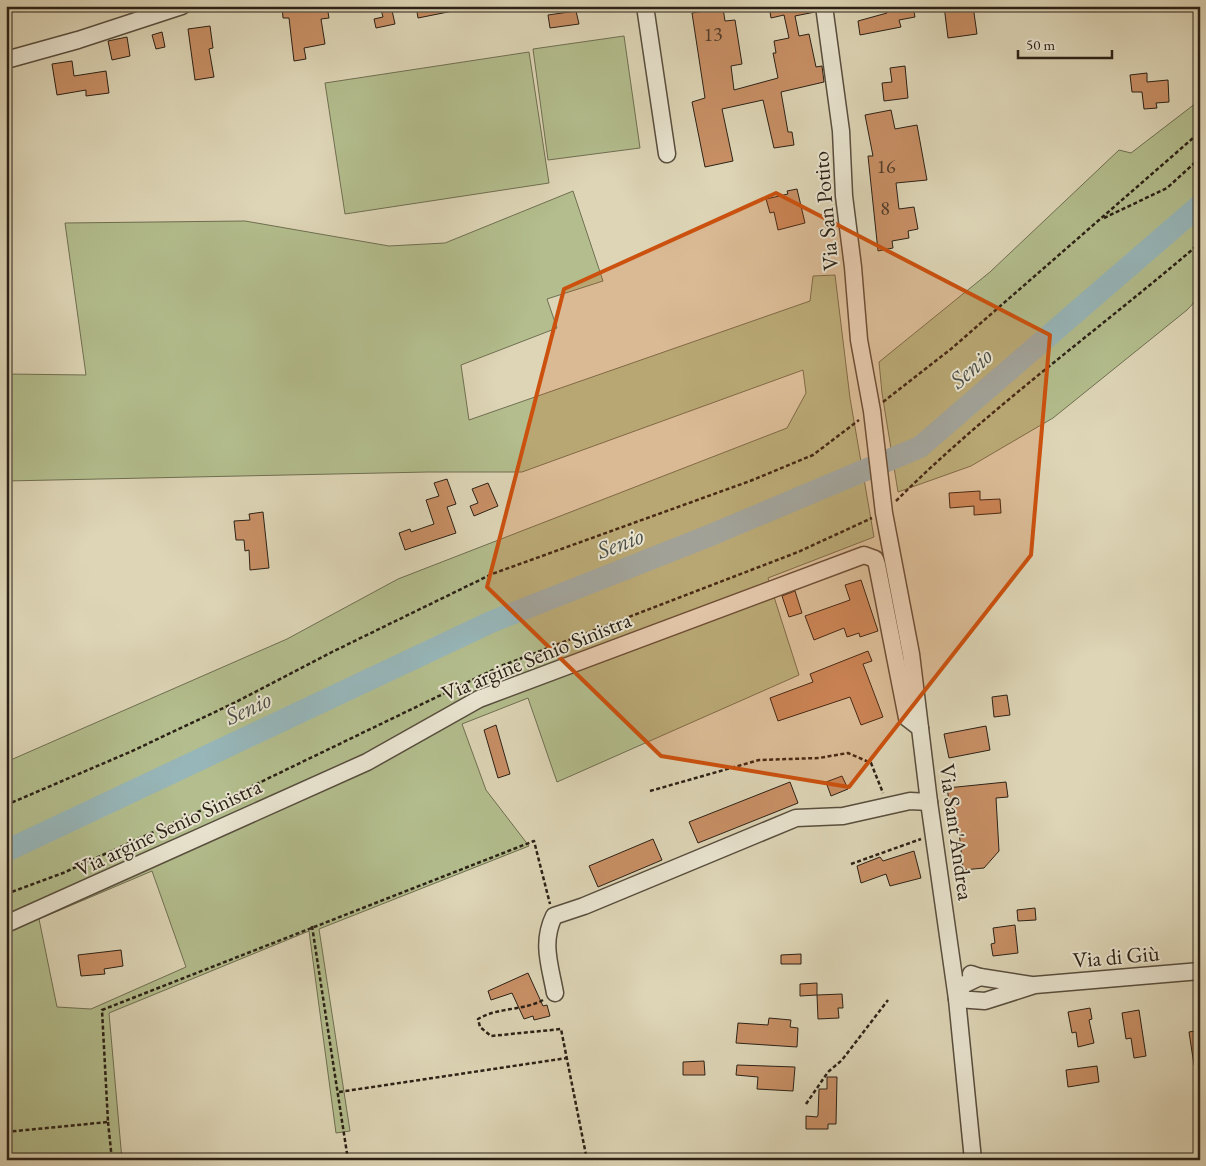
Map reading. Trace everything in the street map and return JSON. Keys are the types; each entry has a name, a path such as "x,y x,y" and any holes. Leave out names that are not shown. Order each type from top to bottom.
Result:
{"street":[{"path":"6,60 78,40 182,6"},
{"path":"646,6 667,154"},
{"name":"Via San Potito","path":"824,6 840,131 844,196 853,267 859,340 872,411 884,513"},
{"name":"Via Sant'Andrea","path":"884,513 911,654 929,802 957,999 973,1160"},
{"name":"Via argine Senio Sinistra","path":"6,924 368,762 479,699 864,555 874,559 877,565 907,718 920,728"},
{"path":"556,993 546,949 546,934 554,916 584,906 796,818 843,816 910,801 929,802"},
{"name":"Via di Giù","path":"952,963 980,977 1035,985"},
{"name":"Via di Giù","path":"959,1026 969,1012 985,1001 1035,985 1200,971"},
{"path":"957,999 963,984 980,977"},
{"name":"Via di Giù","path":"957,999 985,1001"}],"path":[{"path":"6,805 130,752 234,703 332,652 492,574 750,481 813,455 952,349 1200,132"},
{"path":"1100,220 1167,188 1200,158"},
{"path":"6,894 62,874 204,809 501,666 789,555 884,513 938,458 1138,296 1200,243"},
{"path":"650,791 759,760 819,758 848,753 871,764 888,806"},
{"path":"851,864 899,845 934,836"},
{"path":"112,1160 102,1010 534,840 554,916"},
{"path":"312,926 348,1160"},
{"path":"556,993 536,1004 488,1013 478,1019 480,1027 491,1036 561,1029 587,1160"},
{"path":"806,1104 828,1072 842,1060 888,1000"},
{"path":"339,1092 567,1058"},
{"path":"6,1132 108,1122"}],"highlighted area":[{"path":"776,193 1050,335 1031,555 849,787 661,756 487,587 564,289"}],"green space":[{"path":"624,36 640,148 548,160 533,49"},
{"path":"529,52 549,183 345,214 325,83"},
{"path":"1200,100 1200,296 1187,310 1053,418 971,466 898,492 882,393 879,362 990,272 1119,150 1131,153"},
{"path":"573,191 603,281 547,299 557,328 461,365 469,420 810,301 813,276 835,275 850,398 874,537 768,578 799,675 557,782 528,698 462,724 486,790 529,846 319,929 350,1131 336,1133 309,931 109,1013 122,1160 6,1160 6,762 287,639 398,579 787,428 806,393 803,370 522,472 428,472 6,481 6,374 86,375 65,223 245,221 389,246 445,243","holes":["152,871 186,967 91,1009 57,1007 39,919"]}],"building":[{"path":"282,6 327,6 329,18 321,19 325,44 304,48 306,59 294,61 289,18 283,18"},
{"path":"380,6 391,6 395,24 376,28 374,19 383,17"},
{"path":"416,6 453,6 453,11 418,18"},
{"path":"769,6 814,6 815,12 795,16 799,36 809,34 816,67 822,66 824,82 781,92 788,132 792,132 794,145 774,148 763,100 722,109 733,161 705,167 692,102 705,98 692,13 723,8 725,21 735,20 742,64 731,66 734,90 778,78 773,53 776,53 774,41 789,38 784,15 771,18"},
{"path":"885,6 913,6 915,17 899,20 901,27 860,35 858,21 887,13"},
{"path":"944,6 973,6 977,34 948,38"},
{"path":"576,11 579,24 550,28 548,15"},
{"path":"210,26 213,48 209,49 214,77 195,80 188,29"},
{"path":"162,32 165,47 156,49 152,35"},
{"path":"127,37 130,56 112,60 108,41"},
{"path":"72,61 74,76 106,71 109,93 86,96 86,90 57,95 52,64"},
{"path":"905,66 908,98 884,101 882,83 892,82 890,68"},
{"path":"1147,73 1147,82 1168,80 1169,102 1156,103 1157,108 1144,109 1142,92 1132,92 1130,75"},
{"path":"891,110 895,129 917,125 927,180 896,183 899,209 914,207 918,229 908,231 909,238 892,241 893,248 878,251 868,156 873,156 865,115"},
{"path":"797,189 805,223 778,230 774,212 770,213 766,199 788,194 787,191"},
{"path":"447,479 456,504 447,507 456,533 405,550 399,533 410,529 411,532 434,524 426,500 439,496 434,483"},
{"path":"488,483 498,506 474,516 470,506 478,503 472,489"},
{"path":"980,491 980,500 1000,499 1001,513 974,515 974,506 950,508 949,493"},
{"path":"263,512 269,568 250,570 249,550 245,551 244,540 236,540 234,521 250,520 249,514"},
{"path":"861,580 878,631 860,637 859,633 847,637 844,628 814,640 805,616 850,600 845,585"},
{"path":"795,591 802,613 789,617 782,596"},
{"path":"868,651 872,661 863,664 883,717 861,725 850,697 778,721 770,698 813,682 810,674"},
{"path":"1007,695 1010,715 994,717 992,697"},
{"path":"496,725 510,774 498,778 484,730"},
{"path":"986,726 990,750 949,758 944,734"},
{"path":"842,776 848,789 831,796 826,782"},
{"path":"790,782 798,803 698,843 689,822"},
{"path":"1006,782 1008,797 996,798 999,851 984,868 963,870 959,831 954,832 947,788"},
{"path":"653,839 662,860 598,887 589,866"},
{"path":"914,851 921,878 890,886 886,874 861,883 857,866 880,857 883,861"},
{"path":"1035,908 1036,920 1018,921 1017,910"},
{"path":"1015,925 1018,953 993,956 991,944 995,943 993,928"},
{"path":"121,950 123,966 104,969 105,974 81,976 78,955"},
{"path":"801,954 801,964 781,964 781,955"},
{"path":"528,973 543,1006 547,1005 550,1016 534,1020 533,1016 524,1019 512,993 491,1000 488,991"},
{"path":"817,983 817,995 800,996 800,984"},
{"path":"842,994 843,1008 838,1008 839,1018 818,1019 817,995"},
{"path":"1090,1008 1092,1019 1089,1020 1094,1043 1078,1047 1076,1032 1072,1033 1068,1012"},
{"path":"1139,1010 1146,1056 1134,1058 1131,1038 1126,1039 1122,1013"},
{"path":"769,1018 791,1020 790,1027 798,1028 797,1047 736,1043 738,1023 768,1025"},
{"path":"1200,1030 1200,1064 1194,1065 1189,1032"},
{"path":"704,1061 705,1075 683,1075 683,1062"},
{"path":"737,1065 795,1067 793,1091 757,1089 758,1077 736,1075"},
{"path":"1097,1066 1099,1082 1068,1087 1066,1070"},
{"path":"827,1077 837,1077 836,1124 828,1124 828,1129 806,1129 806,1116 817,1117 818,1115 819,1089 827,1089"}],"waterway":[{"name":"Senio","path":"6,851 491,622 711,535 920,447 1200,205"}]}
